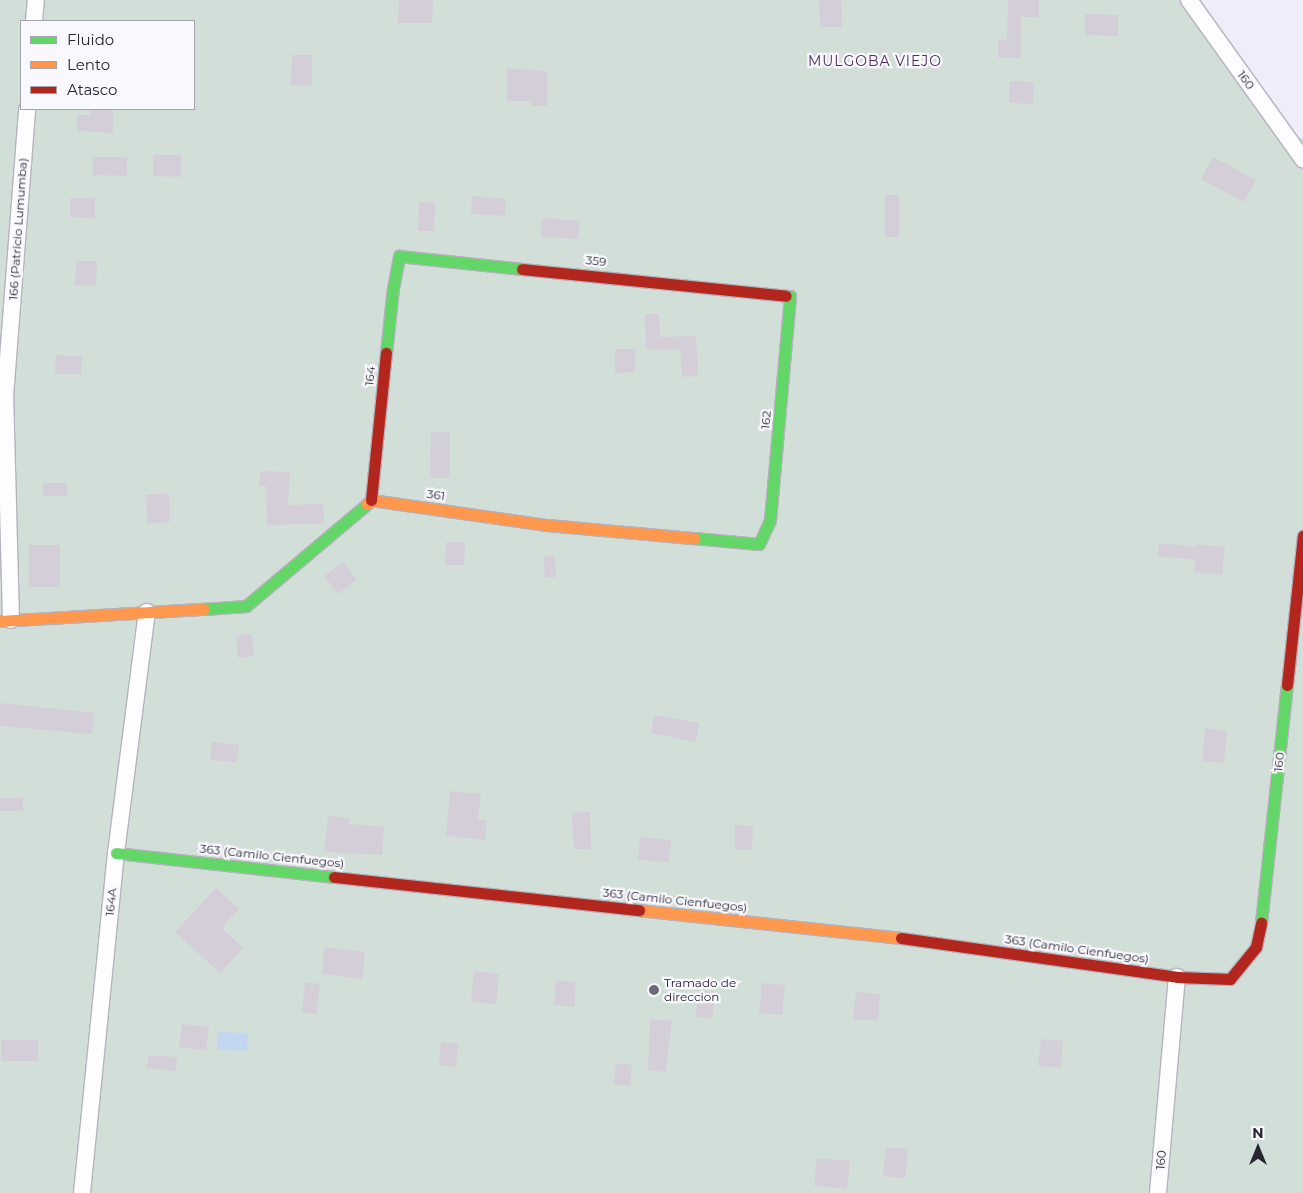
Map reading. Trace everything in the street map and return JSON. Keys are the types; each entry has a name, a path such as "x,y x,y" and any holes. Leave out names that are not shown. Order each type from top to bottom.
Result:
{"street":[{"path":"34,20 36,0"},
{"name":"160","path":"1189,0 1303,159"},
{"name":"166 (Patricio Lumumba)","path":"5,620 5,397 27,110"},
{"name":"359","path":"399,256 790,296"},
{"name":"164","path":"371,500 393,288 399,256"},
{"name":"162","path":"758,544 770,520 790,296"},
{"path":"5,620 246,606 371,500"},
{"name":"361","path":"371,500 546,525 758,544"},
{"name":"160","path":"1230,979 1246,962 1256,947 1261,922 1303,536"},
{"name":"164A","path":"82,1193 116,853 147,612"},
{"name":"363 (Camilo Cienfuegos)","path":"116,853 893,937 1177,977 1230,979"},
{"name":"160","path":"1158,1193 1177,977"}],"shaded area":[{"path":"0,0 1196,0 1296,138 1303,138 1303,1193 0,1193"}],"water":[{"path":"218,1031 248,1034 247,1051 217,1049"}],"building":[{"path":"399,0 433,0 432,23 398,23"},
{"path":"819,0 841,0 842,27 820,27"},
{"path":"1008,0 1039,0 1039,17 1021,17 1021,58 998,58 998,40 1007,40"},
{"path":"1085,14 1118,15 1118,36 1085,35"},
{"path":"292,55 312,55 312,86 291,85"},
{"path":"507,68 547,71 547,106 531,106 531,101 507,101"},
{"path":"1010,81 1034,82 1033,104 1009,103"},
{"path":"90,110 113,110 113,133 77,131 77,115 90,115"},
{"path":"153,155 181,155 181,177 153,176"},
{"path":"93,157 127,157 127,176 93,175"},
{"path":"1213,157 1256,180 1244,202 1201,179"},
{"path":"885,195 899,195 899,237 885,237"},
{"path":"472,196 506,199 505,216 471,214"},
{"path":"70,198 95,198 95,218 70,217"},
{"path":"419,202 435,203 434,231 418,231"},
{"path":"542,218 580,221 578,239 541,237"},
{"path":"76,261 97,261 96,286 75,285"},
{"path":"645,314 659,314 660,337 696,336 698,376 682,377 680,349 646,350"},
{"path":"615,349 635,349 635,372 615,373"},
{"path":"56,355 82,356 81,374 55,374"},
{"path":"431,432 450,432 450,478 430,478"},
{"path":"260,471 290,472 288,505 323,504 324,522 321,524 267,525 266,486 259,486"},
{"path":"43,483 67,483 67,496 43,496"},
{"path":"169,493 170,522 147,524 146,495"},
{"path":"446,542 465,542 464,565 445,565"},
{"path":"1159,543 1196,547 1197,544 1225,547 1222,575 1194,572 1195,560 1158,556"},
{"path":"29,545 60,545 60,587 29,587"},
{"path":"555,556 556,577 545,578 543,557"},
{"path":"343,562 357,580 338,594 324,576"},
{"path":"252,634 254,656 238,658 236,636"},
{"path":"0,703 94,713 92,734 0,726"},
{"path":"654,715 699,723 696,742 651,733"},
{"path":"1205,728 1227,731 1224,763 1202,761"},
{"path":"212,742 239,745 237,762 210,760"},
{"path":"450,791 481,794 478,819 487,820 485,840 446,836"},
{"path":"0,798 23,798 23,811 0,811"},
{"path":"590,812 591,849 574,849 572,813"},
{"path":"328,816 350,818 349,824 384,827 382,855 324,852"},
{"path":"735,825 753,826 752,850 735,850"},
{"path":"640,837 671,840 669,862 638,860"},
{"path":"216,888 239,909 222,928 243,948 220,973 175,932"},
{"path":"324,947 365,952 362,979 322,974"},
{"path":"474,971 499,974 496,1004 471,1002"},
{"path":"556,980 576,982 574,1007 554,1005"},
{"path":"305,982 320,984 317,1014 302,1012"},
{"path":"762,983 785,985 782,1015 759,1013"},
{"path":"698,991 715,992 712,1019 696,1017"},
{"path":"856,992 880,994 878,1021 853,1019"},
{"path":"650,1019 672,1021 666,1072 648,1070"},
{"path":"182,1024 209,1027 206,1050 179,1047"},
{"path":"1041,1039 1063,1041 1061,1068 1038,1066"},
{"path":"1,1040 38,1040 38,1061 1,1061"},
{"path":"441,1042 458,1044 456,1067 439,1065"},
{"path":"148,1055 177,1057 176,1071 147,1068"},
{"path":"616,1063 632,1065 630,1086 614,1084"},
{"path":"886,1147 908,1149 905,1178 883,1176"},
{"path":"817,1158 850,1161 847,1189 814,1186"}],"traffic: fast":[{"path":"386,353 393,288 399,256 522,269"},
{"path":"694,538 759,544 770,520 790,296 786,296"},
{"path":"204,609 246,606 367,504"},
{"path":"1261,923 1287,685"},
{"path":"116,853 334,877"}],"traffic: slow":[{"path":"367,504 371,500 547,525 694,538"},
{"path":"0,621 204,609"},
{"path":"639,910 901,938"}],"traffic: jam":[{"path":"522,269 786,296"},
{"path":"371,500 386,353"},
{"path":"1287,685 1303,536"},
{"path":"334,877 639,910"},
{"path":"901,938 1177,977 1230,979 1256,947 1261,923"}],"place":[{"name":"Tramado de direccion","path":"654,990"}],"district":[{"name":"MULGOBA VIEJO","path":"875,61"}]}
